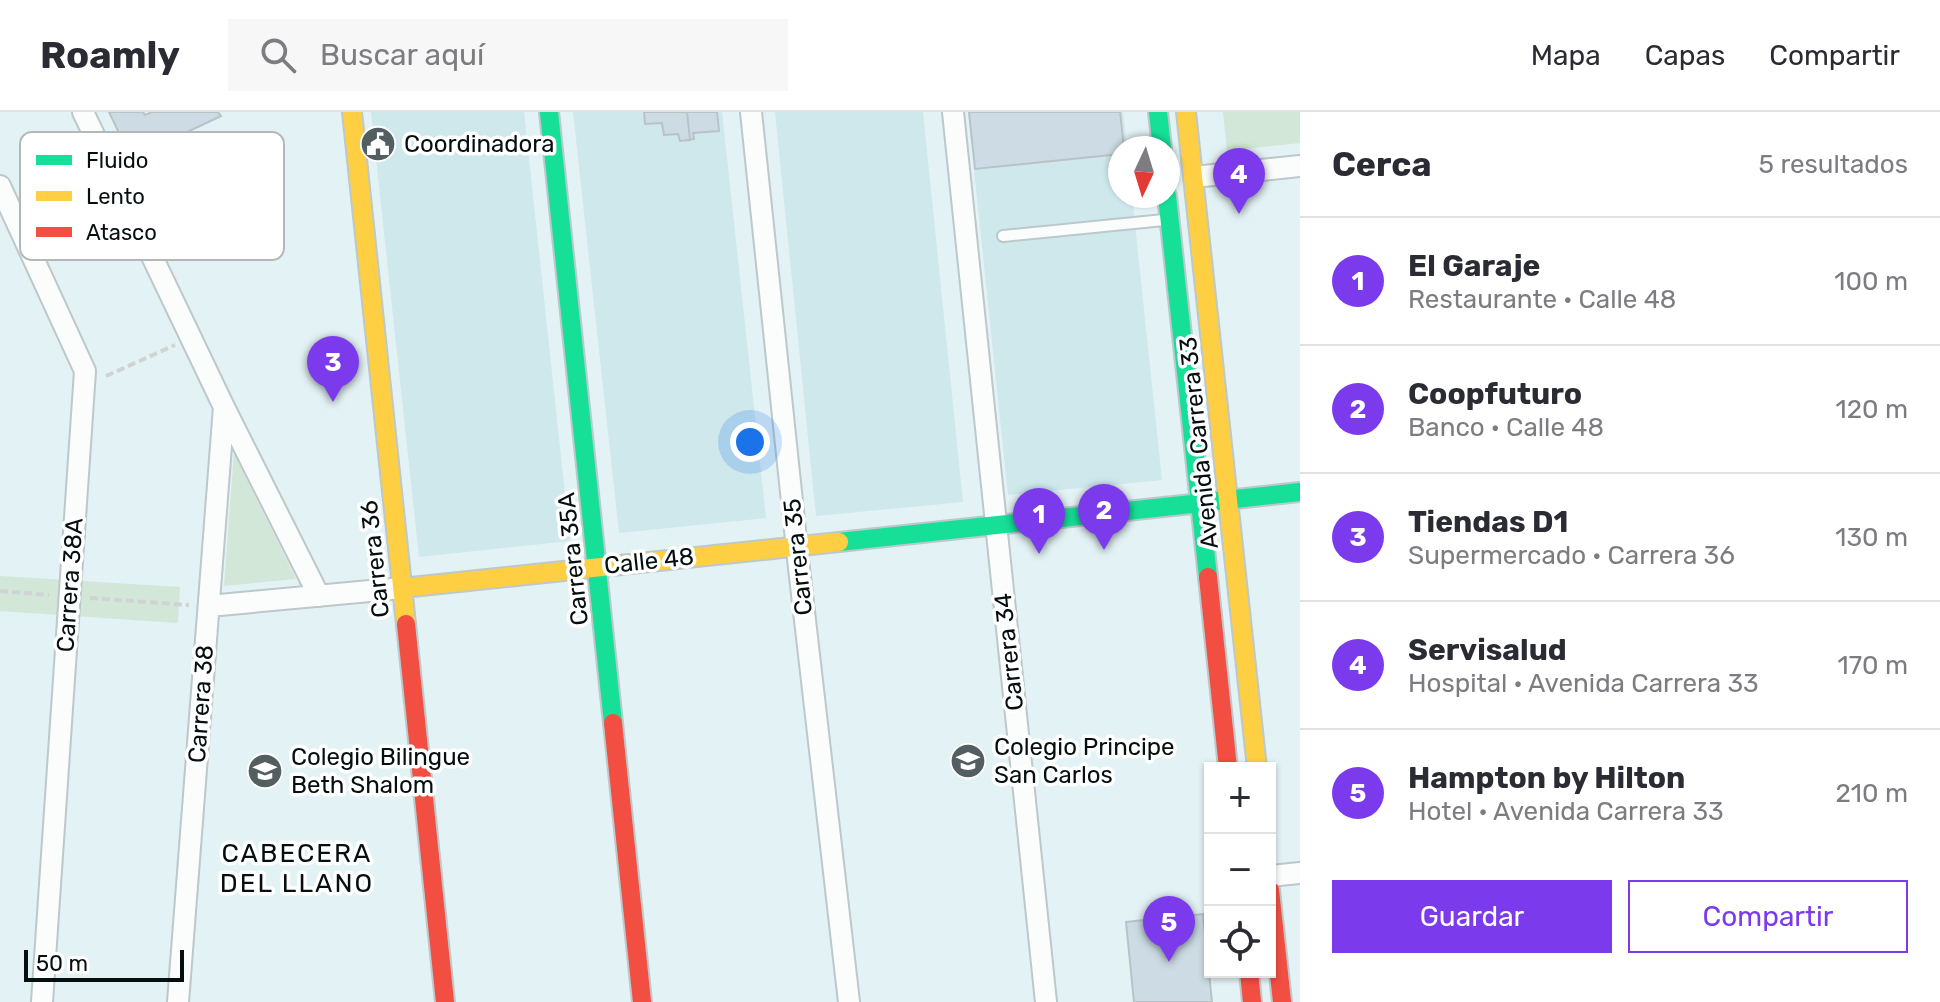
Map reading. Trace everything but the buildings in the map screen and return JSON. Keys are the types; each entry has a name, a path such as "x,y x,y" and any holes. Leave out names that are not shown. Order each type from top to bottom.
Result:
{"street":[{"name":"Carrera 38","path":"83,112 93,132"},
{"name":"Carrera 36","path":"352,112 445,1002"},
{"name":"Carrera 35A","path":"549,112 642,1002"},
{"name":"Carrera 35","path":"751,112 849,1002"},
{"name":"Carrera 34","path":"953,112 1046,1002"},
{"path":"1158,112 1161,136"},
{"name":"Avenida Carrera 33","path":"1186,112 1256,762"},
{"path":"1194,177 1300,166"},
{"name":"Carrera 38A","path":"0,186 20,230"},
{"name":"Avenida Carrera 33","path":"1168,208 1227,762"},
{"name":"Carrera 38A","path":"34,260 85,371 42,1002"},
{"name":"Carrera 38","path":"154,260 319,596"},
{"name":"Carrera 38","path":"178,1002 224,407"},
{"name":"Calle 48","path":"209,606 1300,492"},
{"path":"1276,875 1300,873"},
{"path":"1272,906 1282,1002"},
{"path":"1250,978 1252,1002"}],"lane":[{"path":"1003,236 1170,220"}],"path":[{"path":"84,385 191,338"},
{"path":"0,591 209,606"}],"shaded area":[{"path":"371,112 524,112 570,541 419,557"},
{"path":"573,112 722,112 766,518 619,533"},
{"path":"775,112 923,112 963,502 816,516"},
{"path":"968,112 1123,112 1126,136 1108,136 1108,208 1133,208 1162,480 1008,495"}],"green space":[{"path":"1223,112 1300,112 1300,143 1227,151"},
{"path":"234,453 296,579 224,586"},
{"path":"0,576 180,587 178,623 0,611"}],"traffic: fast":[{"path":"549,112 613,723"},
{"path":"1158,112 1161,136"},
{"path":"1168,208 1208,577"},
{"path":"1208,502 1300,492"},
{"path":"839,542 1201,503"}],"traffic: slow":[{"path":"352,112 406,624"},
{"path":"1186,112 1256,762"},
{"path":"402,588 839,542"}],"traffic: jam":[{"path":"1208,577 1227,762"},
{"path":"406,624 445,1002"},
{"path":"613,723 642,1002"},
{"path":"1272,906 1282,1002"},
{"path":"1250,978 1252,1002"}],"place":[{"name":"Coordinadora","path":"378,144"},
{"name":"Servisalud","path":"1239,214"},
{"name":"Tiendas D1","path":"333,402"},
{"name":"Coopfuturo","path":"1104,550"},
{"name":"El Garaje","path":"1039,554"},
{"name":"Colegio Principe San Carlos","path":"968,761"},
{"name":"Colegio Bilingue Beth Shalom","path":"265,771"},
{"name":"Hampton by Hilton","path":"1169,962"}],"district":[{"name":"CABECERA DEL LLANO","path":"297,868"}]}
